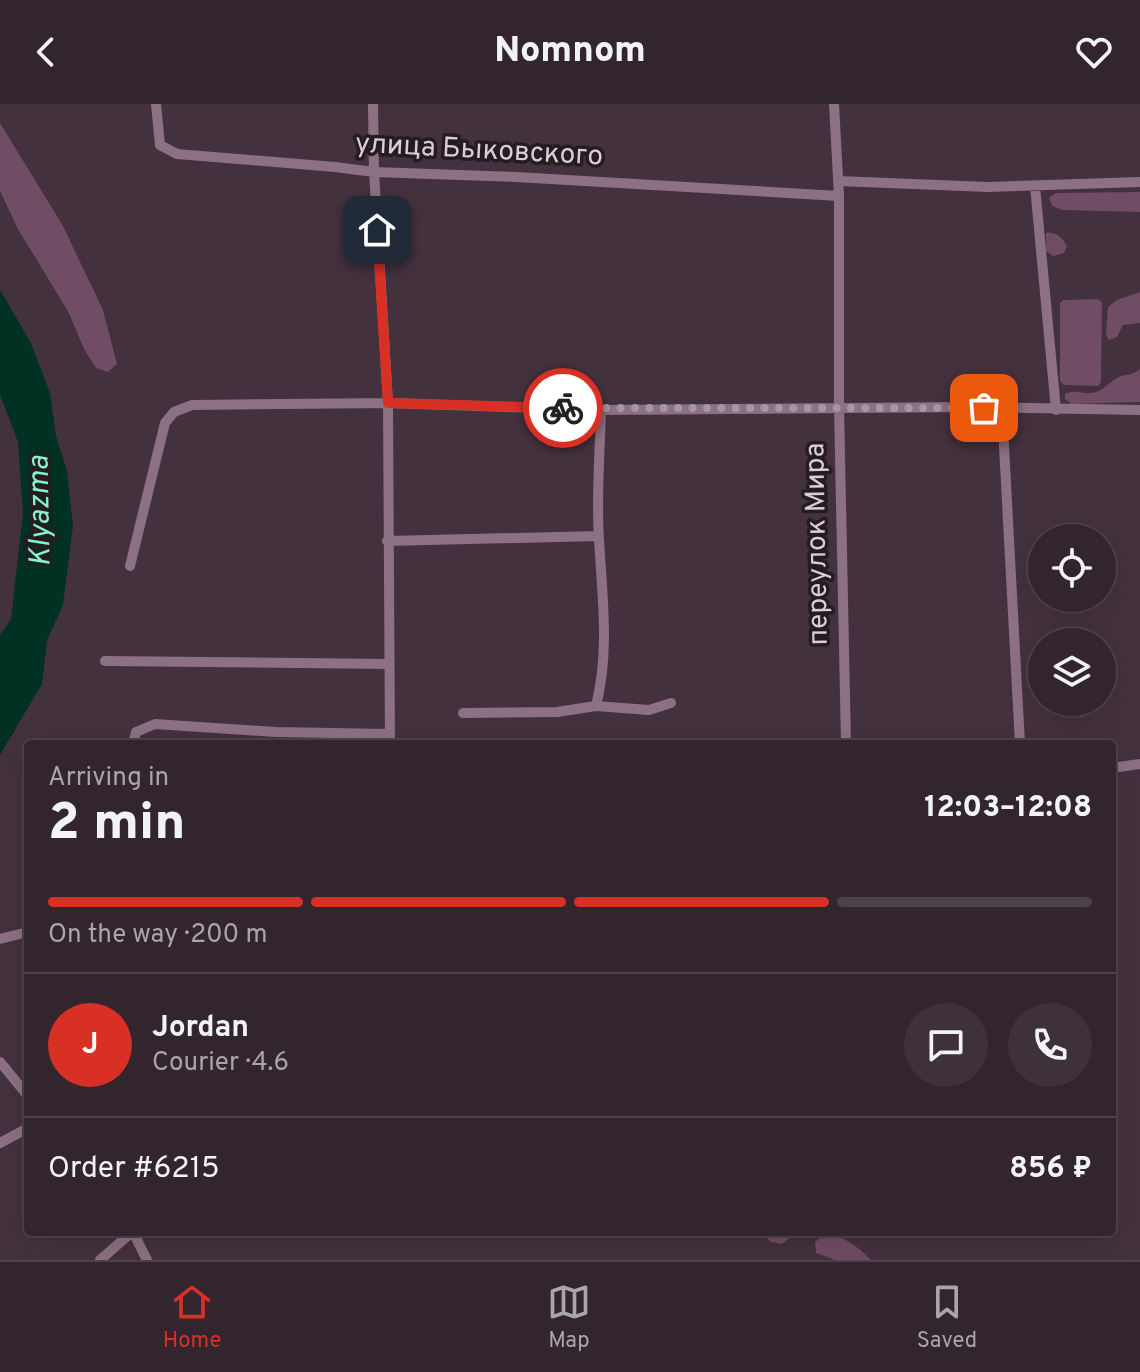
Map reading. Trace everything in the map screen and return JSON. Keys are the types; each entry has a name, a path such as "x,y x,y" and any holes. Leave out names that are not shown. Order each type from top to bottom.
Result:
{"street":[{"name":"улица Быковского","path":"156,104 160,145 177,154 374,172 839,196"},
{"path":"134,740 136,732 155,724 389,739 388,403 374,172 373,104"},
{"name":"переулок Мира","path":"834,104 839,196 839,407 846,740"},
{"path":"838,181 1035,186 1140,182"},
{"path":"1035,186 1056,410"},
{"path":"130,566 165,423 174,412 192,405 388,403 601,410 839,407 1140,410"},
{"path":"1002,409 1020,740"},
{"path":"596,706 602,682 605,636 598,536 601,410"},
{"path":"387,541 598,536"},
{"path":"105,661 388,664"},
{"path":"463,713 557,712 596,706 649,710 671,703"},
{"path":"275,740 276,732"},
{"path":"1116,767 1140,764"},
{"path":"0,939 24,933"},
{"path":"0,1062 24,1091"},
{"path":"0,1143 24,1130"},
{"path":"100,1260 127,1236"},
{"path":"134,1236 147,1260"}],"shaded area":[{"path":"0,123 63,226 103,310 117,364 108,372 96,368 84,349 69,313 18,229 0,191"},
{"path":"1140,192 1140,212 1062,210 1052,206 1049,198 1056,193"},
{"path":"1046,233 1061,238 1067,246 1064,253 1053,256 1046,251"},
{"path":"1140,292 1140,323 1123,325 1117,337 1109,340 1106,335 1108,307 1117,300"},
{"path":"1098,299 1102,303 1101,382 1098,386 1064,385 1060,381 1060,303 1063,300"},
{"path":"1140,369 1140,402 1072,404 1065,399 1065,394 1069,393 1096,392 1117,378"},
{"path":"765,1236 791,1236 782,1244 771,1242"},
{"path":"823,1236 840,1237 871,1260 835,1260 816,1253 815,1242"}],"water":[{"name":"Klyazma","path":"0,290 31,343 50,393 56,436 67,471 73,526 63,605 47,641 42,684 0,755 0,635 11,619 23,513 18,442 0,395"}],"way so far":[{"path":"563,408 984,408"}],"route":[{"path":"377,230 388,403 563,408"}]}
